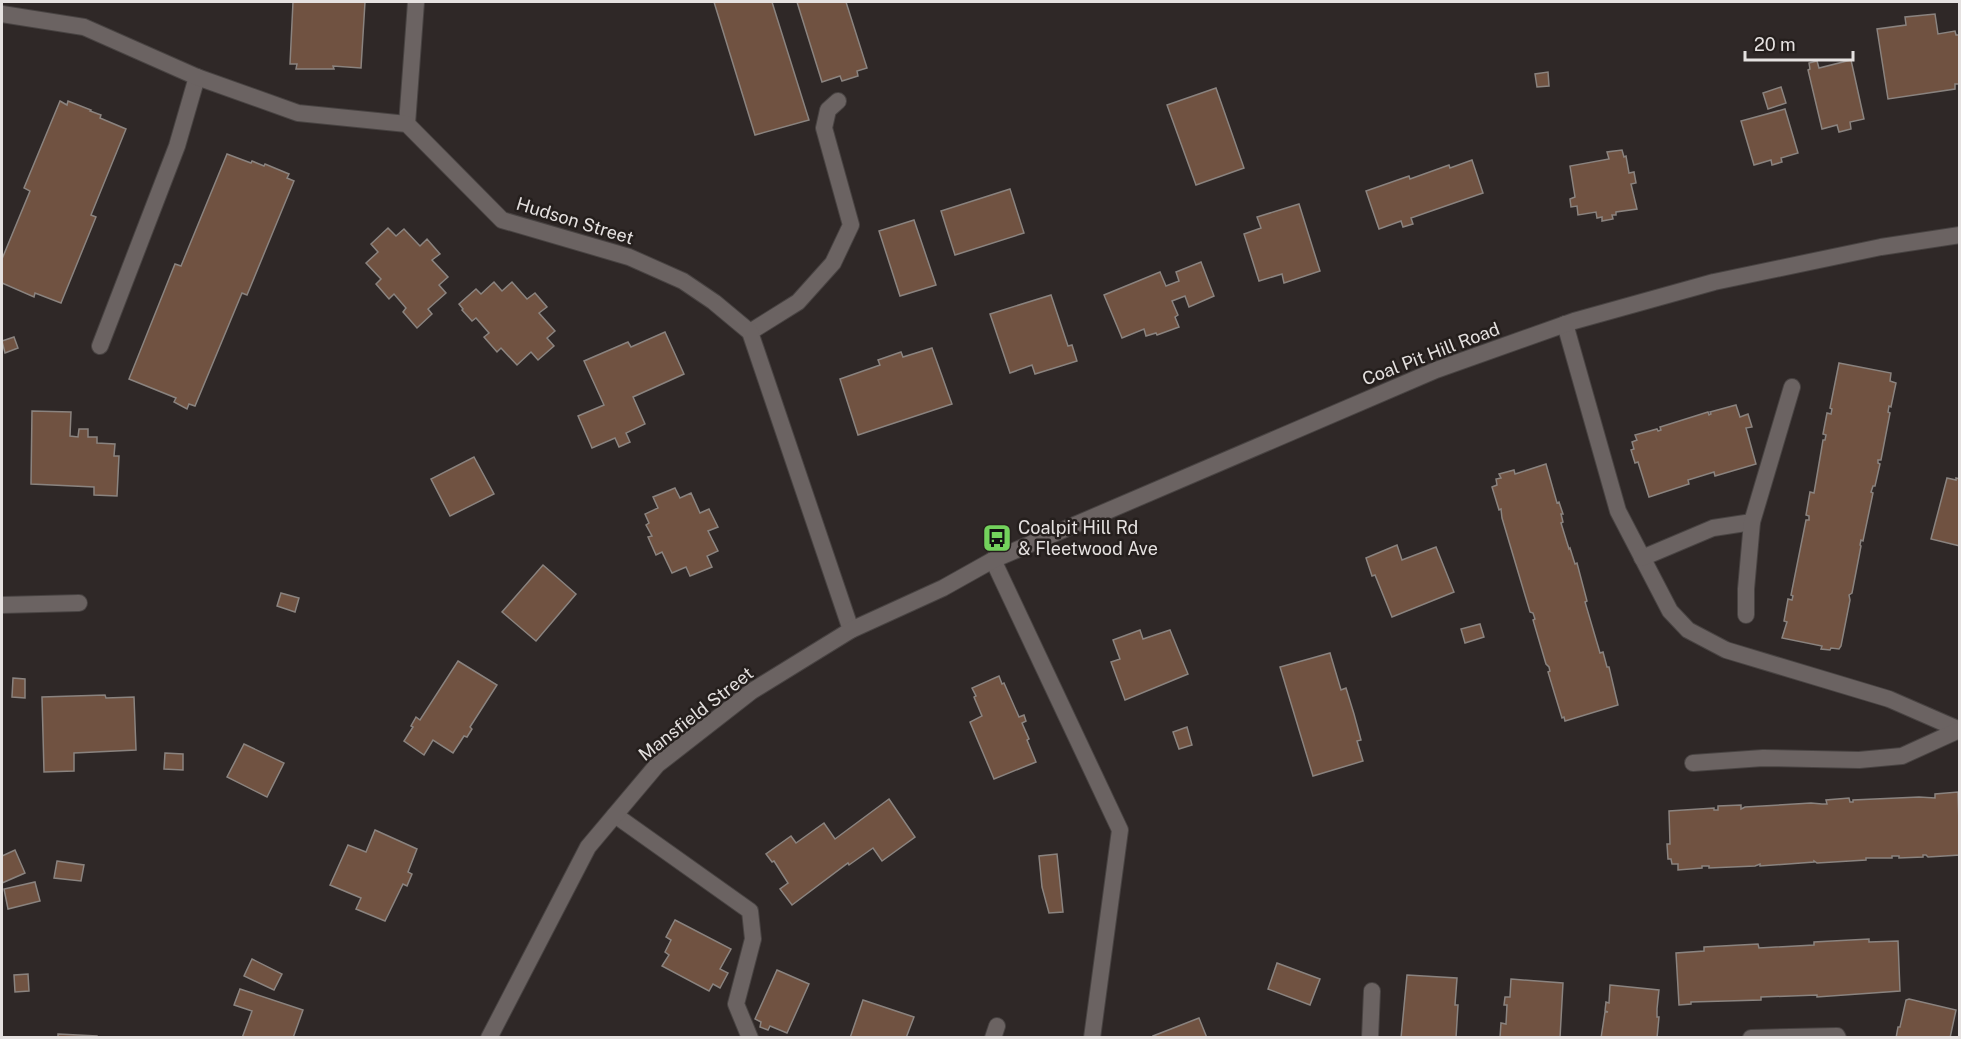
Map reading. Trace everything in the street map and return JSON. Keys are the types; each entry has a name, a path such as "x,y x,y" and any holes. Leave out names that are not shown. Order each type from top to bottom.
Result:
{"street":[{"path":"2,14 84,27 197,77 298,113 407,124 416,2"},
{"path":"100,346 177,146 197,77"},
{"path":"838,101 828,110 824,128 851,225 833,263 798,302 750,332 851,630"},
{"name":"Hudson Street","path":"407,124 502,220 629,257 672,276 714,302 750,332"},
{"name":"Coal Pit Hill Road","path":"943,588 993,560 1436,370 1565,324 1714,282 1881,247 1959,235"},
{"path":"1565,324 1618,511 1670,612 1688,630 1726,650 1890,699 1959,730"},
{"path":"1746,615 1752,522 1792,387"},
{"path":"1642,558 1713,528 1752,522"},
{"path":"993,560 1120,830 1092,1038"},
{"name":"Mansfield Street","path":"489,1038 588,847 657,765 752,691 851,630 943,588"},
{"path":"2,605 79,603"},
{"path":"1693,763 1763,758 1859,760 1902,756 1959,730"},
{"path":"615,815 750,911 753,939 736,1004 750,1038"},
{"path":"1370,1038 1372,991"},
{"path":"1751,1038 1837,1036 1838,1038"}],"building":[{"path":"293,2 365,2 361,68 333,66 334,69 296,69 297,64 290,64"},
{"path":"714,2 772,2 809,120 755,135"},
{"path":"797,2 846,2 867,68 857,71 858,76 842,81 840,76 822,82"},
{"path":"1935,14 1938,34 1955,31 1956,35 1960,35 1960,84 1955,84 1955,89 1888,99 1877,29 1906,25 1905,17"},
{"path":"1851,60 1864,119 1850,122 1851,129 1839,132 1837,125 1822,129 1808,70 1810,69 1809,63 1817,61 1819,68"},
{"path":"1548,72 1549,86 1537,87 1535,74"},
{"path":"1781,87 1786,103 1768,109 1763,93"},
{"path":"1216,88 1244,168 1196,185 1167,105"},
{"path":"60,101 67,105 68,101 91,110 101,115 100,118 126,129 91,215 96,217 61,303 35,293 34,297 2,283 2,259 30,191 24,188"},
{"path":"1785,109 1798,153 1781,158 1782,162 1772,165 1771,160 1754,165 1741,121"},
{"path":"1622,150 1624,157 1626,156 1629,173 1634,172 1636,183 1631,184 1637,209 1616,212 1616,215 1612,215 1613,219 1602,221 1602,217 1597,218 1596,212 1578,215 1577,206 1571,207 1570,199 1575,197 1570,166 1609,159 1607,152"},
{"path":"227,154 251,163 252,161 264,166 265,164 289,174 287,178 294,181 247,295 242,293 195,406 189,404 187,409 174,402 176,398 129,379 175,264 181,266"},
{"path":"1472,160 1483,193 1411,218 1413,224 1403,227 1401,221 1379,229 1366,191 1409,176 1410,179 1449,165 1450,168"},
{"path":"1010,189 1024,233 955,255 941,211"},
{"path":"1299,204 1320,271 1284,283 1282,274 1259,281 1244,234 1261,228 1257,217"},
{"path":"914,220 936,285 900,296 879,231"},
{"path":"388,228 396,236 404,229 420,246 427,239 440,254 432,260 448,277 439,285 446,293 428,309 432,314 417,328 403,312 406,308 394,294 389,299 376,284 381,279 366,263 378,252 371,244"},
{"path":"1201,262 1214,296 1189,307 1185,296 1172,301 1178,315 1175,317 1179,327 1157,335 1156,333 1146,336 1144,329 1122,338 1104,295 1160,272 1166,286 1179,281 1176,272"},
{"path":"494,282 502,291 512,282 527,299 535,293 547,307 539,313 555,331 547,338 554,346 538,360 531,352 517,365 501,348 497,352 484,337 489,333 476,318 472,321 462,310 459,304 476,289 481,294"},
{"path":"1051,295 1068,346 1072,345 1077,361 1035,374 1032,365 1010,373 990,314"},
{"path":"665,332 684,374 633,397 645,424 626,433 630,442 619,447 615,438 592,448 578,416 604,405 584,361 628,342 631,347"},
{"path":"14,337 18,348 5,353 2,341"},
{"path":"932,348 952,404 858,435 840,379 880,365 878,360 901,352 903,357"},
{"path":"1839,363 1891,373 1890,381 1896,383 1891,407 1889,406 1888,412 1890,413 1881,460 1878,460 1880,464 1875,486 1871,492 1873,493 1863,541 1861,540 1852,593 1849,595 1841,646 1839,649 1831,648 1830,650 1821,649 1822,646 1782,638 1787,622 1784,621 1788,599 1792,600 1793,596 1791,595 1806,520 1809,520 1809,516 1806,515 1810,492 1814,493 1823,440 1826,435 1823,434 1827,413 1831,414 1832,409 1830,408"},
{"path":"1736,405 1740,417 1748,414 1752,427 1746,428 1756,464 1715,476 1714,472 1688,480 1689,484 1649,497 1638,462 1635,463 1631,450 1634,449 1632,442 1637,440 1635,435 1657,429 1658,431 1661,430 1660,427 1708,412 1709,415 1710,412"},
{"path":"32,411 71,412 70,436 78,437 79,429 88,429 88,437 97,437 97,443 115,444 114,456 119,456 117,496 94,495 94,487 31,484"},
{"path":"474,457 494,494 450,516 431,479"},
{"path":"1546,464 1557,503 1559,502 1563,514 1561,514 1563,522 1561,523 1575,564 1577,563 1587,601 1585,602 1600,653 1603,652 1607,667 1609,667 1618,705 1565,721 1564,717 1562,718 1548,672 1549,667 1546,664 1533,613 1530,612 1501,509 1499,510 1492,487 1497,485 1496,479 1501,478 1499,474 1514,470 1515,474"},
{"path":"1947,478 1960,479 1960,546 1931,539"},
{"path":"675,488 680,498 691,493 700,513 709,509 718,527 708,531 718,551 707,556 712,567 690,576 686,567 672,573 662,552 656,555 648,537 652,536 646,525 649,523 645,514 658,508 653,497"},
{"path":"1397,545 1402,560 1436,547 1454,592 1392,617 1366,558"},
{"path":"543,565 576,594 536,641 502,612"},
{"path":"281,593 299,598 295,612 277,606"},
{"path":"1480,624 1484,637 1465,643 1461,629"},
{"path":"1140,630 1143,639 1170,630 1188,674 1125,700 1111,662 1120,659 1113,640"},
{"path":"1330,653 1341,690 1346,688 1354,714 1361,740 1357,741 1363,761 1313,776 1280,667"},
{"path":"458,661 497,685 470,727 472,729 467,737 464,736 453,753 433,740 424,755 404,741 416,717 420,720"},
{"path":"999,676 1019,717 1024,715 1026,721 1022,723 1036,762 994,779 970,722 982,716 972,688"},
{"path":"13,678 25,679 25,698 12,697"},
{"path":"105,695 106,698 134,697 136,750 74,753 74,771 44,772 42,697"},
{"path":"1187,727 1192,745 1179,749 1173,732"},
{"path":"244,744 284,763 267,797 227,777"},
{"path":"165,753 183,754 183,770 164,769"},
{"path":"1958,792 1960,855 1928,857 1923,855 1923,857 1899,858 1899,856 1892,856 1892,858 1866,858 1866,860 1817,863 1814,861 1760,866 1760,864 1709,868 1709,866 1702,866 1702,868 1678,870 1678,864 1672,864 1671,859 1668,859 1669,811 1714,808 1718,810 1718,806 1741,805 1741,809 1811,803 1827,804 1826,800 1849,798 1850,802 1853,802 1853,800 1935,798 1935,794"},
{"path":"889,799 915,837 882,861 873,848 849,865 848,863 792,905 780,889 788,883 774,861 772,862 766,854 791,836 796,843 824,823 835,839"},
{"path":"375,830 417,849 408,872 412,874 407,886 403,884 385,921 356,909 361,898 330,885 348,845 366,852"},
{"path":"15,850 25,873 2,883 2,856"},
{"path":"1057,854 1063,912 1049,913 1042,887 1039,856"},
{"path":"57,861 84,865 81,881 54,878"},
{"path":"35,882 40,901 8,909 4,889"},
{"path":"675,920 731,949 720,969 728,973 720,988 713,984 709,991 662,966 669,955 665,952 671,940 666,937"},
{"path":"1869,939 1869,942 1898,941 1900,991 1817,997 1817,995 1761,997 1761,1000 1691,1002 1691,1004 1679,1005 1676,953 1704,951 1704,947 1758,944 1759,948"},
{"path":"252,959 282,974 274,990 244,976"},
{"path":"1277,963 1320,979 1310,1005 1268,989"},
{"path":"777,970 809,984 787,1033 770,1026 768,1030 760,1027 761,1022 755,1019"},
{"path":"28,974 29,991 15,992 14,975"},
{"path":"1407,975 1457,978 1456,1038 1401,1038"},
{"path":"1511,979 1563,983 1560,1038 1500,1038 1501,1023 1506,1024 1507,1005 1504,1005 1505,997 1510,997"},
{"path":"1610,985 1659,990 1657,1038 1601,1038 1605,1012 1608,1012 1605,1011 1606,1002 1609,1003"},
{"path":"240,989 303,1010 293,1038 242,1038 252,1011 234,1005"},
{"path":"863,1000 914,1017 906,1038 850,1038"},
{"path":"1906,1000 1956,1010 1950,1038 1896,1038"},
{"path":"1199,1018 1207,1038 1154,1038 1153,1036"},
{"path":"58,1034 97,1036 97,1038 58,1038"}],"place":[{"name":"Coalpit Hill Rd & Fleetwood Ave","path":"997,538"}]}
